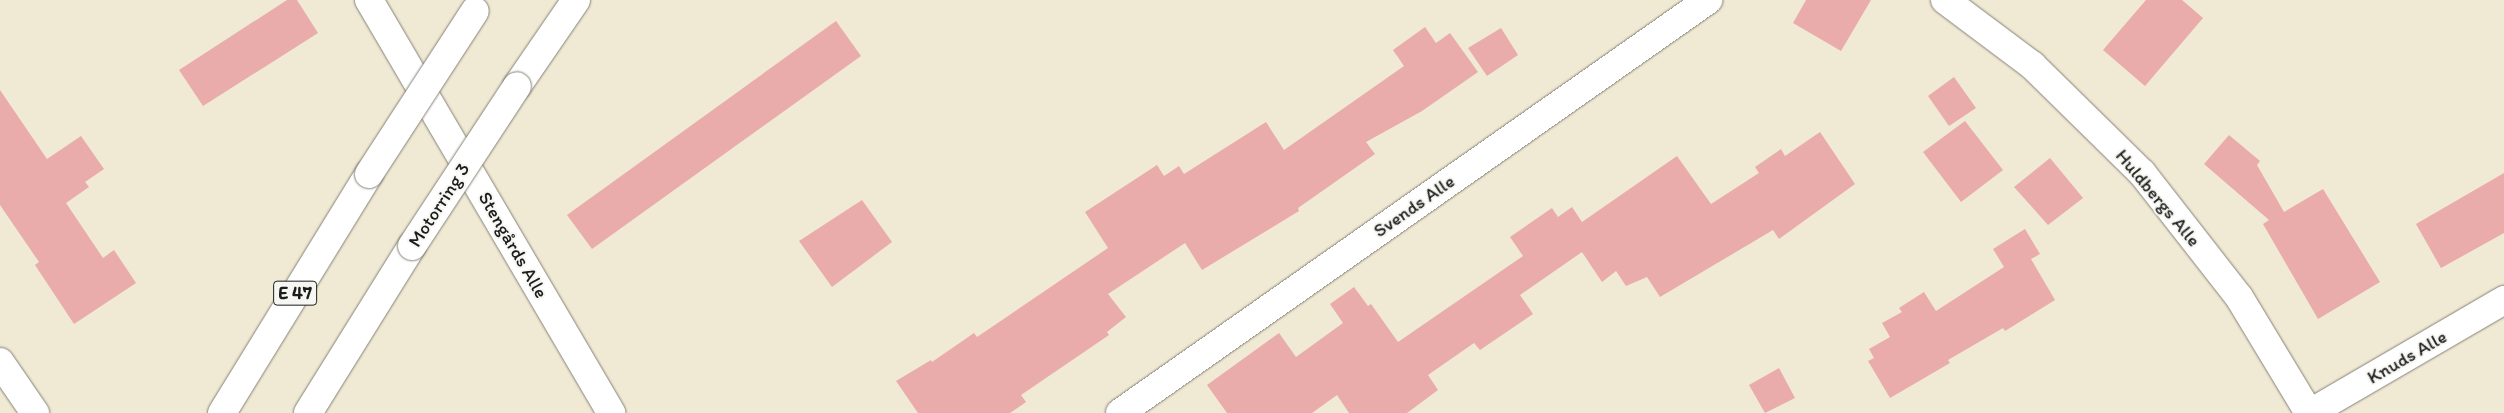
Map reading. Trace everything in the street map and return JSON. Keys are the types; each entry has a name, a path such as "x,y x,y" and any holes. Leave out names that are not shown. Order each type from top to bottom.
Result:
{"main road":[{"name":"Stengårds Alle","path":"369,0 611,413"},
{"name":"Motorring 3","path":"308,413 412,246 576,0"},
{"name":"Svends Alle","path":"1120,413 1708,0"},
{"name":"Huldbergs Alle","path":"1945,0 2032,65 2142,173 2239,297 2309,413"},
{"name":"E 47","path":"222,413 369,174 479,5"},
{"name":"Knuds Alle","path":"2309,413 2504,300"},
{"path":"0,362 35,413"}],"building":[{"path":"287,0 297,0 318,33 203,106 179,70"},
{"path":"1806,0 1871,0 1841,51 1793,23"},
{"path":"2146,0 2182,0 2203,18 2145,86 2103,50"},
{"path":"836,21 861,56 592,249 567,215"},
{"path":"1425,27 1436,43 1450,33 1478,72 1422,111 1366,142 1375,154 1298,208 1299,211 1202,270 1185,243 1108,294 1126,317 1107,332 1109,335 1021,395 1026,402 1010,413 918,413 896,381 931,360 932,362 974,333 977,337 1108,248 1085,212 1157,165 1164,176 1179,166 1184,174 1266,122 1284,150 1404,66 1393,50"},
{"path":"1501,28 1518,55 1487,76 1468,48"},
{"path":"1954,77 1976,108 1949,126 1928,96"},
{"path":"0,90 47,159 81,136 104,169 85,182 89,187 66,203 103,258 114,250 136,283 74,324 35,265 39,262 0,205"},
{"path":"1965,121 2003,170 1961,202 1923,152"},
{"path":"1820,132 1855,184 1779,239 1773,230 1660,297 1647,277 1626,286 1616,271 1602,282 1582,252 1520,295 1533,314 1480,350 1474,343 1428,375 1438,390 1407,413 1349,413 1337,395 1312,413 1227,413 1207,385 1279,333 1296,357 1343,323 1330,304 1354,287 1368,306 1371,304 1398,342 1523,256 1510,237 1552,208 1558,217 1572,207 1582,222 1677,156 1711,204 1759,173 1755,167 1781,149 1785,156"},
{"path":"2229,135 2260,161 2257,165 2284,212 2323,189 2380,282 2318,319 2263,224 2269,220 2204,164"},
{"path":"2050,158 2083,198 2048,225 2014,187"},
{"path":"2504,173 2504,233 2441,268 2416,224"},
{"path":"862,200 892,242 832,287 799,241"},
{"path":"2025,229 2040,254 2031,259 2055,300 2005,331 2003,328 1948,360 1950,363 1890,398 1868,361 1874,358 1869,349 1890,337 1882,323 1902,312 1899,308 1924,292 1936,311 2004,267 1993,249"},
{"path":"1779,368 1795,398 1765,413 1749,385"}]}
